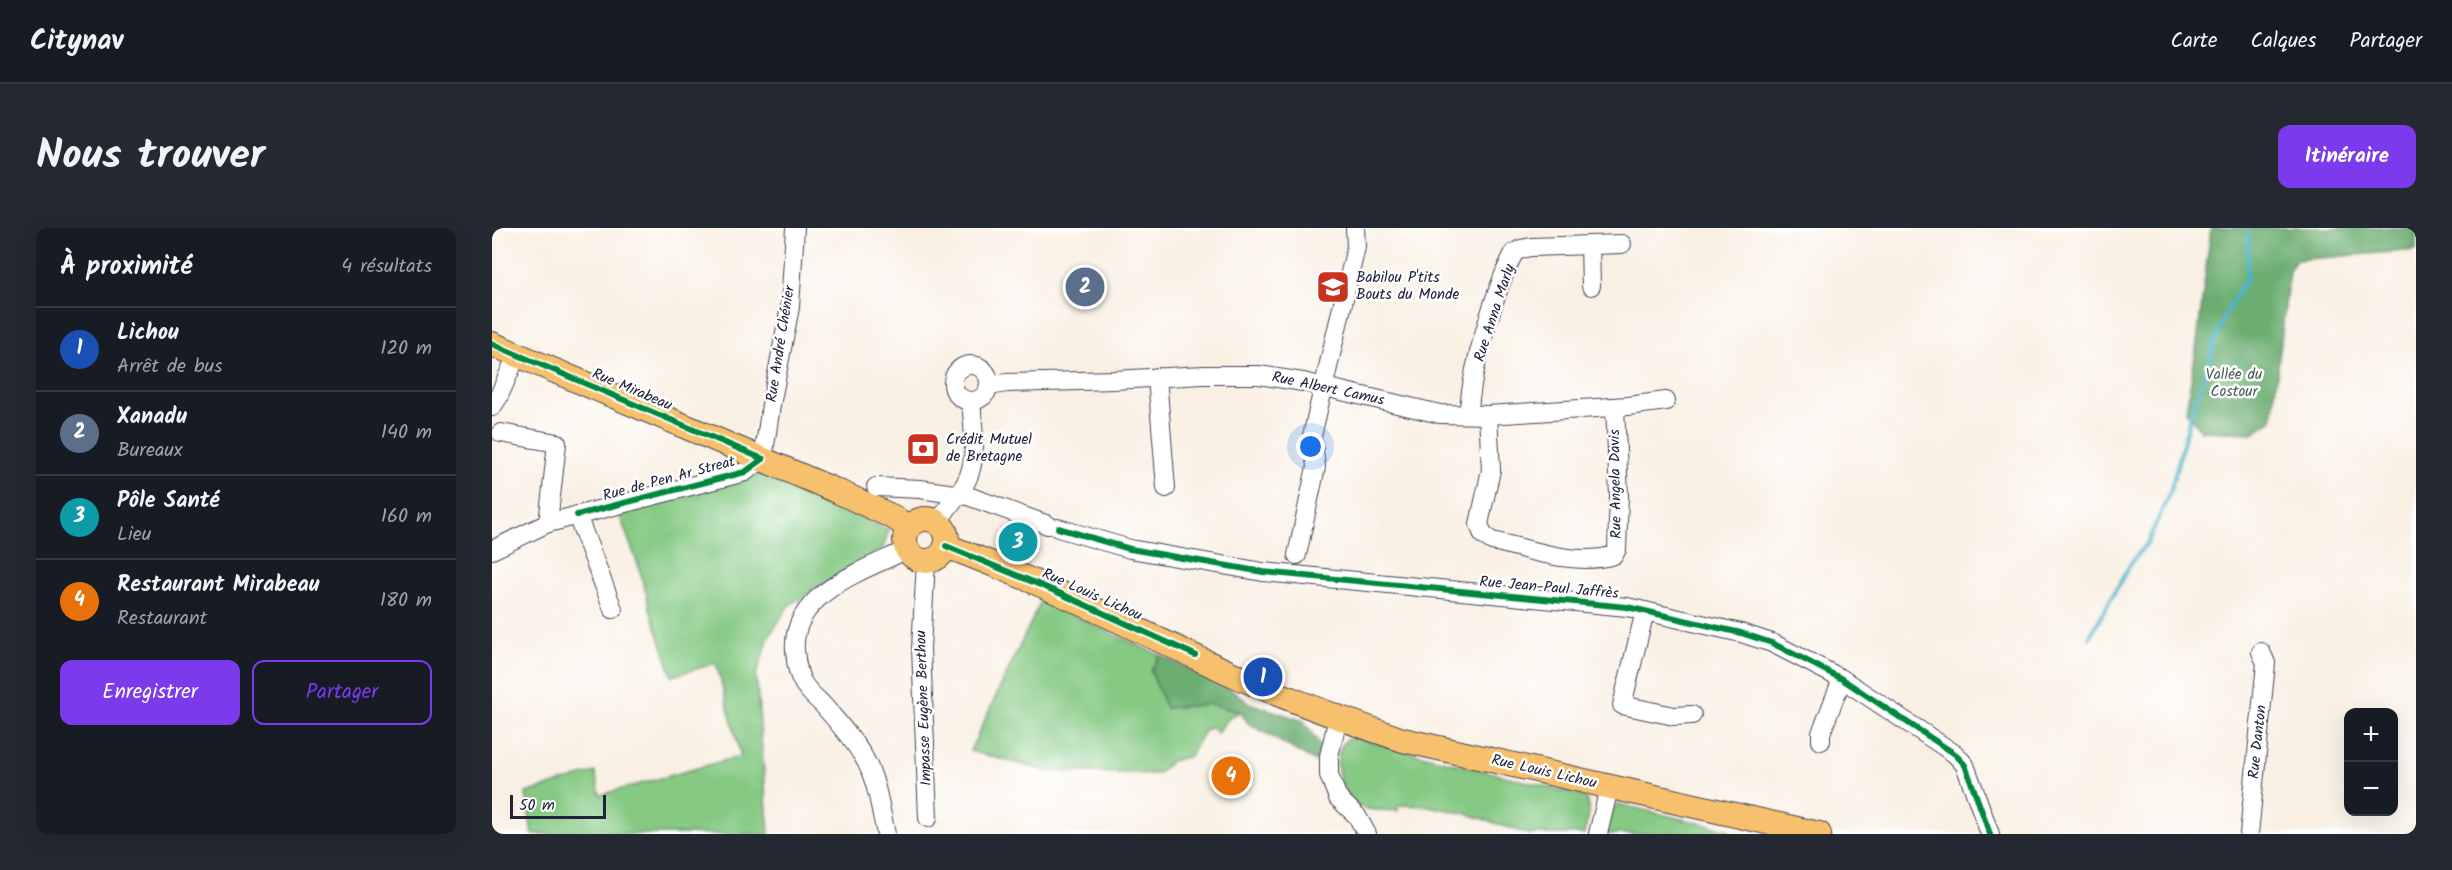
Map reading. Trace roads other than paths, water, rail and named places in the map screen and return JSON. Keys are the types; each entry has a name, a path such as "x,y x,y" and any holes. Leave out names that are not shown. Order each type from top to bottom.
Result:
{"main road":[{"name":"Rue Mirabeau","path":"492,344 764,459"},
{"path":"764,459 893,517 914,546 941,555 946,546 945,531 938,522 925,519 913,522 914,546"},
{"name":"Rue Louis Lichou","path":"946,546 1057,592 1254,684 1338,718 1403,740 1819,834"}],"street":[{"name":"Rue André Chénier","path":"764,459 771,405 790,307 795,228"},
{"path":"1297,555 1316,467 1312,436 1356,247 1355,228"},
{"name":"Rue Anna Marly","path":"1479,414 1470,399 1488,324 1514,253 1531,247 1622,244"},
{"path":"1590,245 1591,285"},
{"path":"492,407 517,355"},
{"path":"969,366 978,367 986,372 989,386 983,397 971,401 963,399 955,390 954,380 959,370 969,366"},
{"name":"Rue Albert Camus","path":"989,386 1007,383 1258,375 1323,386 1440,414 1615,407 1666,400"},
{"path":"1158,377 1166,488"},
{"path":"938,522 966,482 972,466 974,449 971,401"},
{"name":"Rue Angela Davis","path":"1479,414 1491,470 1479,524 1483,535 1492,541 1570,558 1606,557 1614,555 1617,549 1619,496 1615,407"},
{"path":"501,433 557,443 548,523"},
{"name":"Rue de Pen Ar Streat","path":"492,550 548,523 745,472 764,459"},
{"name":"Rue Jean-Paul Jaffrès","path":"876,487 920,489 968,496 1053,526 1130,549 1263,572 1627,607 1741,633 1772,643 1842,679 1955,754 1965,765 1990,834"},
{"path":"577,515 613,609"},
{"path":"886,834 870,770 847,735 803,683 797,669 794,644 803,617 819,596 834,586 914,546"},
{"name":"Impasse Eugène Berthou","path":"914,546 928,818"},
{"path":"1645,611 1622,705 1674,716 1692,716"},
{"name":"Rue Danton","path":"2249,834 2266,663 2261,652"},
{"path":"1821,741 1821,733 1842,679"},
{"path":"1338,718 1329,756 1329,775 1338,798 1357,816 1367,834"},
{"path":"1598,834 1609,788"}],"waterway":[{"path":"2089,638 2132,561 2148,542 2170,492 2191,414 2218,332 2228,309 2247,278 2249,228"}],"place":[{"name":"Xanadu","path":"1085,287"},
{"name":"Babilou P'tits Bouts du Monde","path":"1333,287"},
{"name":"Crédit Mutuel de Bretagne","path":"923,449"},
{"name":"Pôle Santé","path":"1018,542"},
{"name":"Lichou","path":"1263,677"},
{"name":"Restaurant Mirabeau","path":"1231,776"}],"park label":[{"name":"Vallée du Costour","path":"2234,384"}]}
